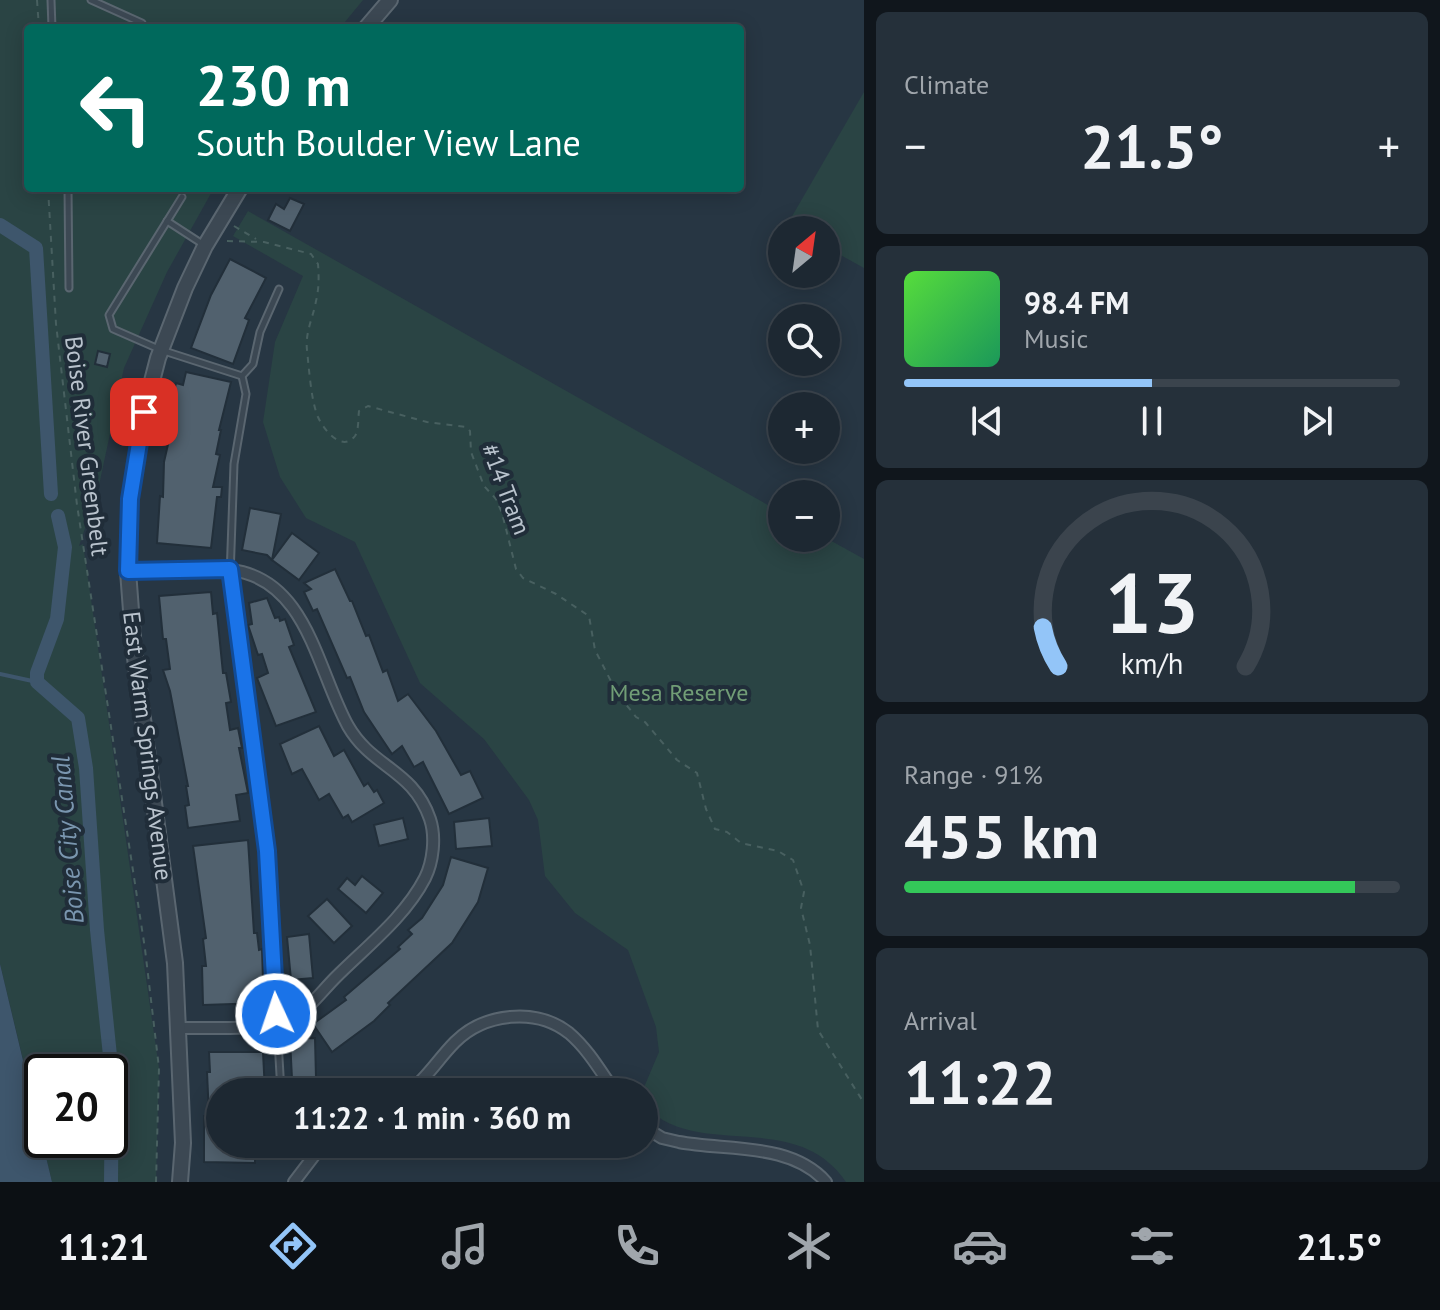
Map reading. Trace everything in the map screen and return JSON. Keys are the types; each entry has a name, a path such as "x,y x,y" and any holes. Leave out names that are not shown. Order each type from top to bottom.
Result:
{"street":[{"path":"369,24 390,0"},
{"name":"East Warm Springs Avenue","path":"180,1182 183,1143 169,913 134,650 128,571 130,499 144,412 161,350 205,246 238,192"},
{"path":"128,571 230,569 256,576 279,590 295,608 348,725 361,745 406,779 421,797 431,823 433,853 426,876 412,900 292,1019 277,1024 177,1028"},
{"path":"422,1078 456,1040 477,1025 503,1018 531,1017 553,1023 569,1033 605,1078"},
{"path":"658,1136 679,1142 789,1157 809,1167 826,1182"},
{"path":"294,1182 312,1158"}],"lane":[{"path":"51,0 52,24"},
{"path":"91,0 142,23"},
{"path":"68,192 69,288"},
{"path":"182,197 109,315 113,329 161,350 242,376"},
{"path":"167,221 205,246"},
{"path":"242,376 253,364 260,332 279,289"},
{"path":"242,376 246,394 234,464 230,569 267,851 280,1078"}],"path":[{"path":"37,0 39,24"},
{"name":"Boise River Greenbelt","path":"48,192 56,324 77,505 145,949 159,1068 156,1182"},
{"name":"#14 Tram","path":"222,218 260,241"},
{"name":"#14 Tram","path":"227,241 260,241 311,254 318,264 316,304 308,327 306,347 317,416 333,439 340,441 354,437 359,411 368,406 427,422 466,427 470,431 471,452 484,486 496,499 502,513 516,569 523,578 556,594 589,616 595,650 617,693 677,760 697,773 706,809 715,829 727,832 741,843 778,851 793,860 804,892 801,908 810,945 818,1030 864,1103"}],"green space":[{"path":"0,0 363,0 343,24 24,24 24,192 212,192 167,272 124,368 98,490 79,546 83,544 159,1068 156,1182 52,1182 46,1158 128,1158 128,1054 24,1054 24,1063 0,964"},
{"path":"864,92 864,268 840,255 840,216 792,216"},
{"name":"Mesa Reserve","path":"248,211 768,505 768,552 840,552 840,546 864,559 864,1182 846,1182 825,1159 801,1146 691,1131 658,1116 658,1078 648,1078 659,1052 656,1027 628,950 575,913 545,876 538,820 529,800 484,739 420,683 355,542 306,518 280,477 263,422 275,342 303,276 233,236"}],"water":[{"path":"0,964 24,1065 24,1158 46,1158 52,1182 0,1182"}],"building":[{"path":"290,198 304,204 290,231 268,220 276,204 284,209"},
{"path":"230,259 266,278 245,318 249,320 233,364 191,348 211,295"},
{"path":"98,351 110,354 107,367 95,364"},
{"path":"186,372 231,382 216,454 220,455 213,487 222,487 221,497 217,497 211,548 157,543 160,496 163,497 164,462 169,440 164,439 168,415 176,383 183,385"},
{"path":"250,508 281,514 272,560 267,555 242,550"},
{"path":"292,533 319,553 299,580 272,560"},
{"path":"335,569 366,636 369,635 383,672 387,670 398,701 408,694 436,731 461,775 470,771 483,798 449,814 423,762 414,767 402,746 392,754 364,712 317,609 313,611 304,592 311,589 304,583"},
{"path":"211,592 213,614 217,613 223,673 226,673 231,702 226,703 230,730 238,728 248,793 236,795 240,821 188,828 185,806 189,805 188,786 170,691 163,670 170,669 166,639 163,639 159,596"},
{"path":"267,598 275,618 279,617 280,621 285,619 294,645 289,647 316,712 276,726 257,678 268,673 248,625 252,624 249,603"},
{"path":"319,726 334,756 344,750 364,786 368,783 374,792 377,790 384,803 352,822 348,815 343,818 329,794 319,800 302,769 292,774 280,744"},
{"path":"403,818 408,839 379,846 374,825"},
{"path":"489,818 492,846 456,849 454,822"},
{"path":"248,840 254,933 257,933 259,950 262,949 260,1003 203,1005 202,966 206,966 203,939 206,938 193,846"},
{"path":"451,857 488,868 478,902 452,943 388,1003 390,1005 374,1021 332,1052 313,1024 346,1000 344,997 400,949 398,947 412,934 408,930 422,918 443,885"},
{"path":"362,876 383,893 366,913 338,889 347,878 355,885"},
{"path":"327,899 352,926 334,943 308,916"},
{"path":"309,934 313,978 291,980 287,937"},
{"path":"315,1038 316,1078 292,1078 290,1039"},
{"path":"209,1052 263,1052 264,1078 207,1078 207,1072 210,1072"},
{"path":"204,1116 206,1158 255,1158 255,1163 204,1162"}],"waterway":[{"name":"Boise City Canal","path":"0,225 36,248 51,494"},
{"name":"Boise City Canal","path":"58,516 65,547 57,619 37,673 37,682 78,718 86,768 97,930 112,1075 111,1182"},
{"path":"0,674 37,682"}],"route":[{"path":"144,412 130,499 128,571 230,569 267,851 276,1014"}]}
